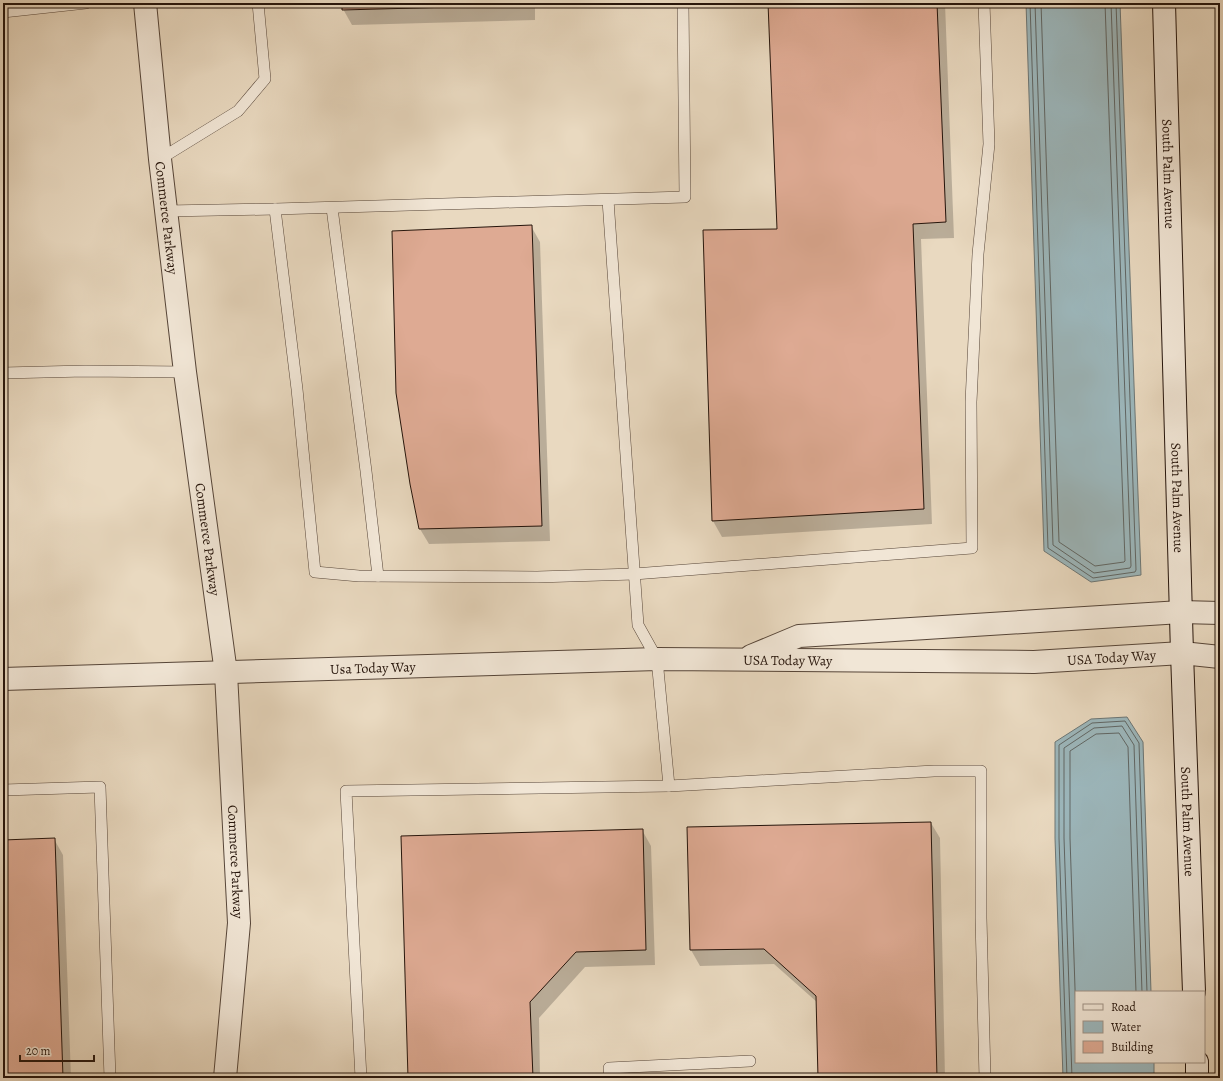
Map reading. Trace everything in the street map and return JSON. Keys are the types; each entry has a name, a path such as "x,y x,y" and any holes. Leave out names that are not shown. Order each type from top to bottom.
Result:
{"street":[{"name":"Commerce Parkway","path":"145,3 160,159 185,372 226,673 239,923 225,1078"},
{"name":"South Palm Avenue","path":"1164,3 1182,653 1194,991"},
{"name":"USA Today Way","path":"742,660 799,636 1181,612 1220,613"},
{"name":"USA Today Way","path":"742,660 1034,662 1182,653 1220,657"},
{"name":"Usa Today Way","path":"3,679 657,659 742,660"},
{"path":"1197,1063 1197,1078"}],"lane":[{"path":"3,12 37,6 86,3"},
{"path":"160,159 238,111 265,79 258,3"},
{"path":"167,210 332,208 685,198 682,3"},
{"path":"275,209 297,389 315,572 378,576 537,577 634,574 972,548 971,402 978,254 989,144 984,3"},
{"path":"608,200 638,625 657,659 669,786"},
{"path":"332,208 378,576"},
{"path":"3,373 85,371 185,372"},
{"path":"362,1078 346,791 669,786 934,771 981,771 981,918 985,1078"},
{"path":"3,790 100,787 110,1078"},
{"path":"610,1078 609,1068 750,1061"}],"water":[{"path":"1026,3 1120,3 1141,575 1091,582 1044,551"},
{"path":"1127,717 1143,742 1151,991 1075,991 1075,1063 1154,1063 1154,1078 1063,1078 1055,838 1055,742 1091,719"}],"building":[{"path":"342,3 527,3 527,5 342,10"},
{"path":"768,3 937,3 946,222 913,224 924,509 712,521 703,230 777,229"},
{"path":"532,225 542,526 419,529 410,484 396,393 392,231"},
{"path":"931,822 937,1078 818,1078 816,996 764,949 690,950 687,827"},
{"path":"643,829 646,950 576,952 530,1002 533,1078 408,1078 401,836"},
{"path":"55,838 63,1078 3,1078 3,840"}]}
